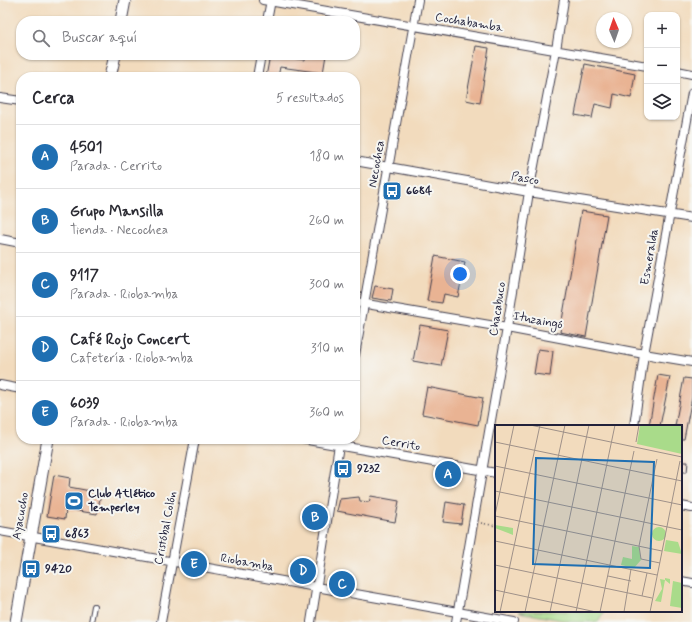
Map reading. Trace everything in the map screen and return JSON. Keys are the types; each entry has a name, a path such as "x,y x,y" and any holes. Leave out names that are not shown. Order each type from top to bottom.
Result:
{"main road":[{"path":"122,16 125,0"},
{"path":"111,72 113,60"},
{"name":"Ayacucho","path":"16,622 47,444"}],"street":[{"name":"Cochabamba","path":"268,0 358,16"},
{"path":"267,16 268,0"},
{"name":"Necochea","path":"360,326 418,0"},
{"name":"Chacabuco","path":"456,622 529,192 564,0"},
{"name":"Cochabamba","path":"360,16 644,65"},
{"path":"258,72 260,60"},
{"path":"680,72 692,74"},
{"name":"Esmeralda","path":"634,425 644,354 692,93"},
{"path":"0,98 16,100"},
{"name":"Pasco","path":"360,162 529,192 692,218"},
{"path":"0,240 16,242"},
{"name":"Ituzaingó","path":"360,303 692,362"},
{"path":"0,385 16,388"},
{"name":"Cristóbal Colón","path":"161,622 194,444"},
{"path":"311,622 339,444"},
{"name":"Cerrito","path":"349,444 495,473"},
{"path":"682,506 692,508"},
{"name":"Riobamba","path":"0,532 514,622"},
{"path":"682,581 692,583"}],"lane":[{"path":"91,622 94,606"}],"path":[{"path":"473,522 495,526"}],"green space":[{"path":"519,612 604,612 598,622 572,622"}],"building":[{"path":"476,46 489,48 480,103 466,100"},
{"path":"269,60 325,60 323,72 280,67 279,72 267,72"},
{"path":"585,64 635,74 631,98 614,94 612,108 595,104 592,118 575,115"},
{"path":"581,211 607,215 586,337 560,332"},
{"path":"435,256 465,262 458,297 444,294 442,303 427,301"},
{"path":"375,286 393,289 391,301 372,298"},
{"path":"420,325 448,330 441,366 413,361"},
{"path":"538,349 553,351 550,376 534,374"},
{"path":"658,375 670,377 660,425 649,425"},
{"path":"684,378 692,379 692,397 684,439 682,439 682,425 675,425"},
{"path":"427,387 483,398 478,425 422,414"},
{"path":"682,462 688,462 687,472 682,472"},
{"name":"Club Atlético Temperley","path":"54,475 70,478 69,487 101,493 97,514 66,509 65,519 47,516"},
{"path":"371,496 399,501 395,522 337,511 340,499 359,497 360,501 369,502"},
{"path":"446,502 464,505 461,524 443,522"}],"place":[{"name":"6684","path":"392,191"},
{"name":"9232","path":"343,469"},
{"name":"4501","path":"448,474"},
{"name":"Club Atlético Temperley","path":"74,501"},
{"name":"Grupo Mansilla","path":"315,517"},
{"name":"6863","path":"51,534"},
{"name":"6039","path":"194,564"},
{"name":"9420","path":"31,569"},
{"name":"Café Rojo Concert","path":"303,571"},
{"name":"9117","path":"342,584"}]}
